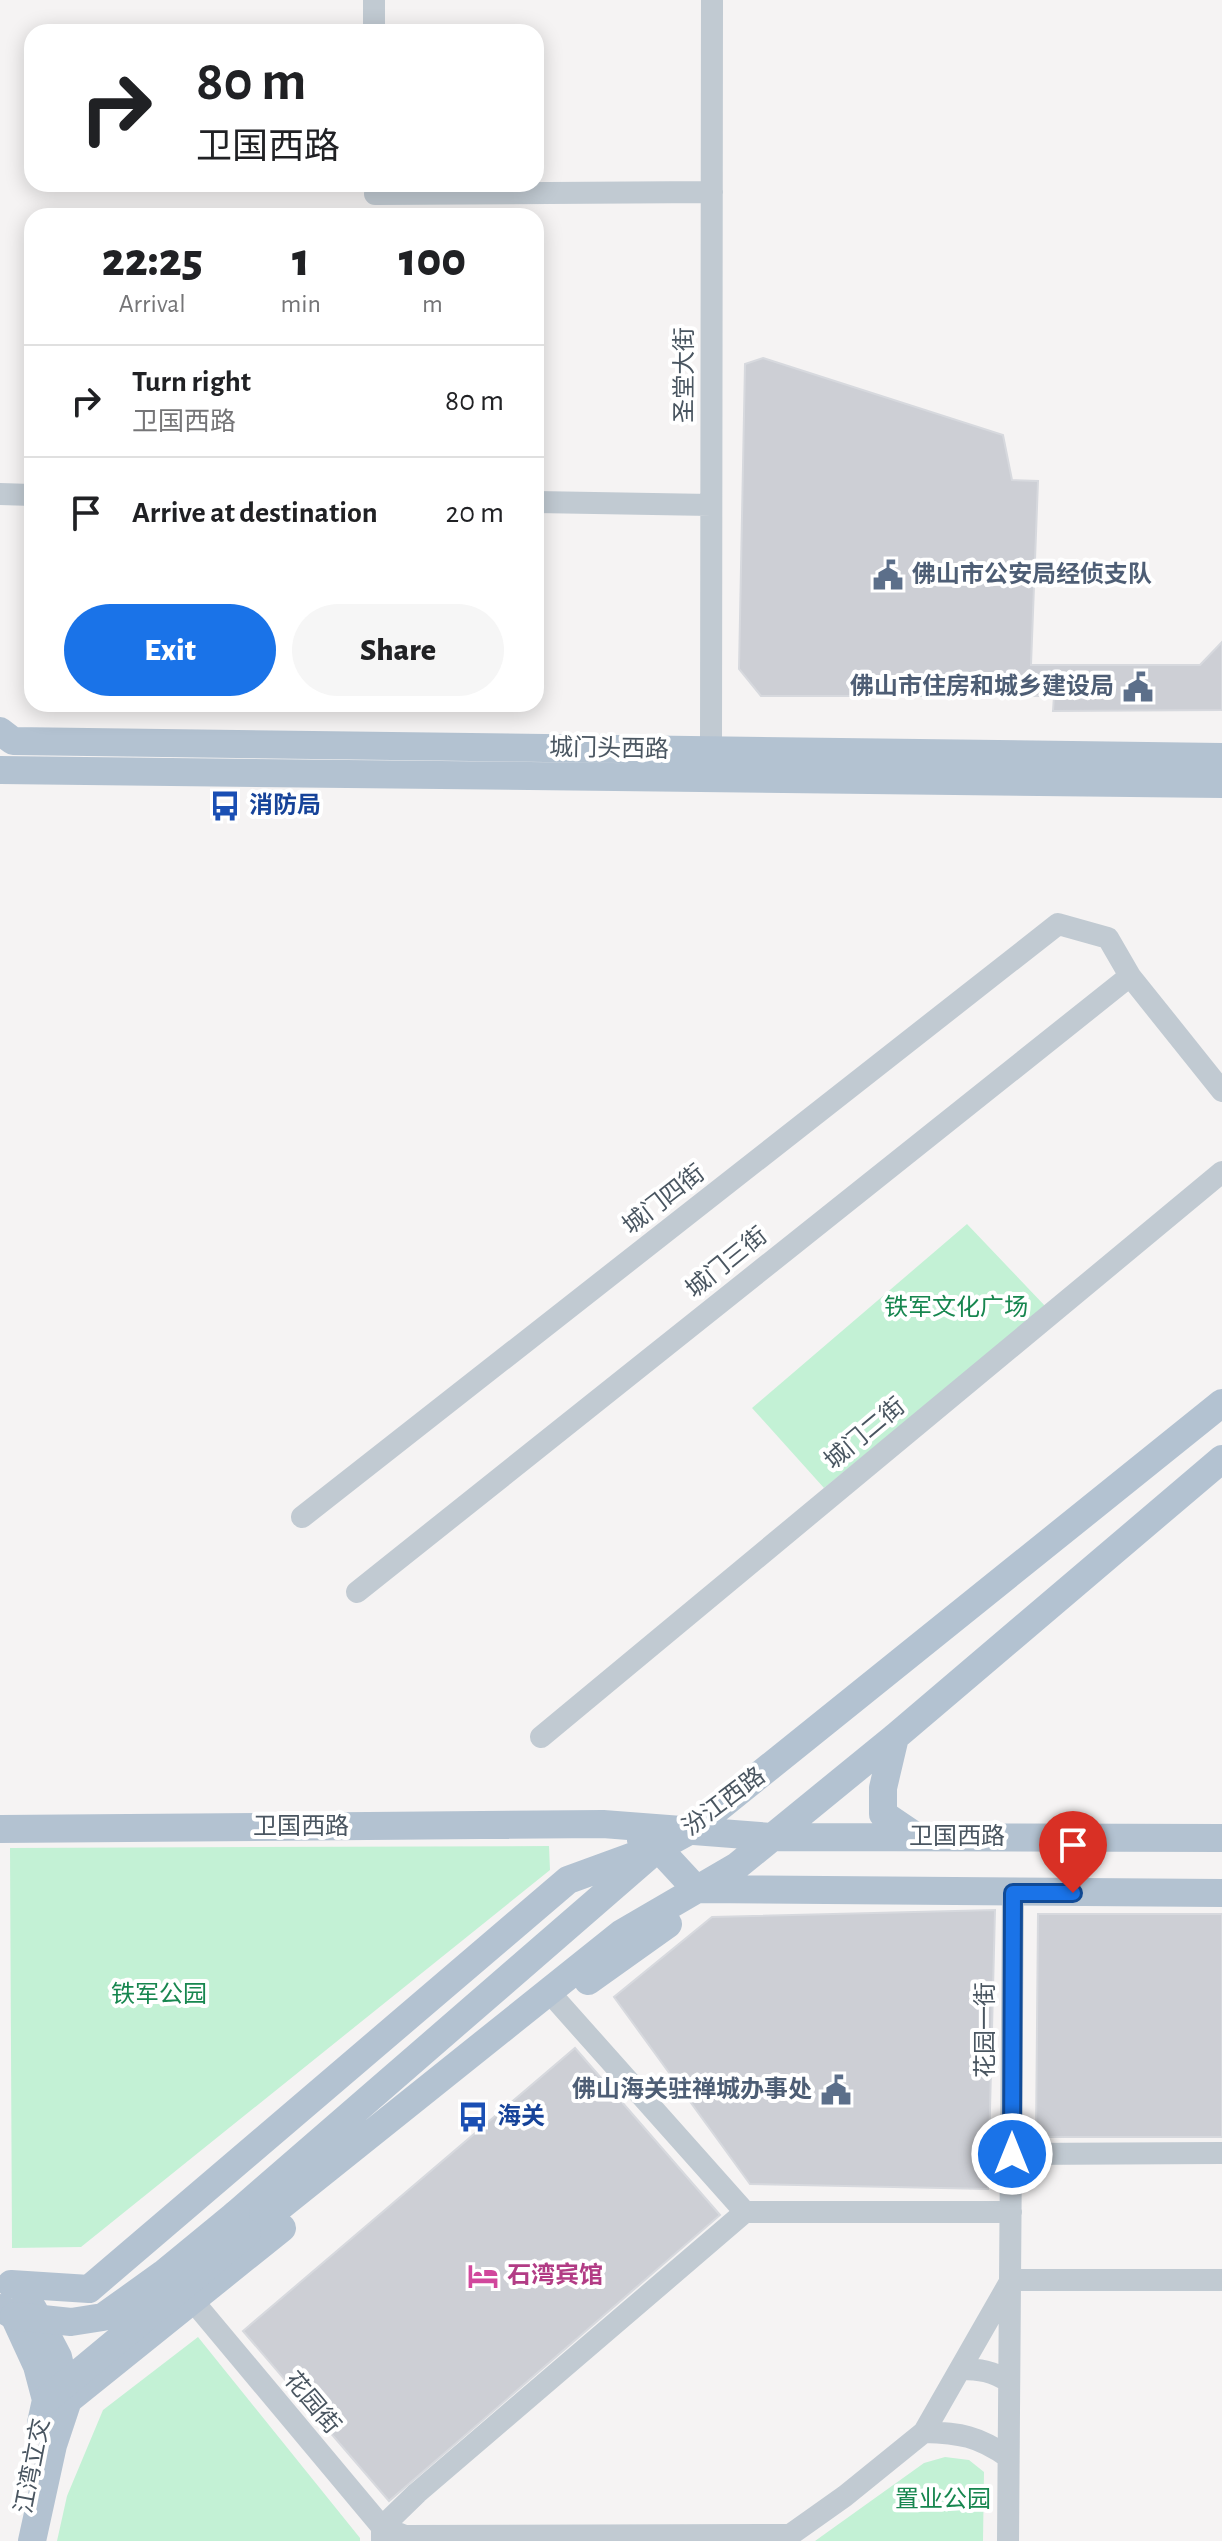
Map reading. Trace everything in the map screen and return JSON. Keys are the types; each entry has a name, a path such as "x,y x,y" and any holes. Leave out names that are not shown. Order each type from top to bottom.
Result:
{"main road":[{"name":"城门头西路","path":"0,731 13,741 1222,757"},
{"name":"城门头西路","path":"0,770 1222,784"},
{"name":"汾江西路","path":"242,2224 351,2115 658,1848 691,1830 1222,1403"},
{"path":"57,2400 193,2301 561,1991 622,1933 737,1866 895,1737 1222,1459"},
{"path":"895,1737 883,1788 883,1814 917,1837"},
{"name":"卫国西路","path":"0,1829 603,1824 772,1837 1222,1838"},
{"path":"603,1824 658,1848 696,1889 1222,1893"},
{"path":"6,2295 89,2289 568,1880 658,1848"},
{"path":"6,2295 71,2322 103,2317 242,2224 561,1991 680,1914 741,1890"},
{"path":"360,2058 414,2059"},
{"path":"351,2115 360,2058"},
{"path":"32,2541 53,2445 57,2400 242,2224"},
{"name":"江湾立交","path":"6,2295 37,2366 57,2400 17,2541"}],"street":[{"path":"374,0 374,24"},
{"name":"圣堂大街","path":"711,751 712,0"},
{"path":"375,198 712,192"},
{"path":"0,494 24,495"},
{"path":"544,502 711,505"},
{"name":"城门四街","path":"302,1517 1058,924 1108,938 1130,976"},
{"path":"1130,976 1222,1091"},
{"name":"城门三街","path":"357,1592 1130,976"},
{"name":"城门二街","path":"541,1737 1222,1172"},
{"name":"花园一街","path":"382,2534 753,2538 790,2535 845,2496 924,2432 1011,2280 1013,1893"},
{"path":"561,1991 745,2212"},
{"path":"1012,2154 1222,2153"},
{"path":"382,2534 417,2493 745,2212 1011,2212"},
{"path":"1008,2541 1011,2280 1222,2280"},
{"name":"花园街","path":"193,2301 382,2534"},
{"path":"960,2369 997,2373 1009,2382"},
{"path":"924,2432 951,2433 985,2441 1008,2457"}],"green space":[{"name":"铁军文化广场","path":"967,1224 1046,1307 824,1488 752,1408"},
{"name":"铁军公园","path":"549,1846 550,1870 81,2247 12,2248 10,1848"},
{"path":"198,2337 360,2541 57,2541 67,2496 103,2410"},
{"name":"置业公园","path":"945,2457 969,2460 984,2472 983,2541 815,2541 924,2463"}],"building":[{"name":"佛山市公安局经侦支队","path":"763,358 1003,435 1012,480 1038,481 1031,665 1200,665 1222,642 1222,710 1053,711 1054,696 761,696 739,669 745,364"},
{"name":"佛山海关驻禅城办事处","path":"995,1910 988,2189 750,2184 614,1997 712,1917"},
{"path":"1038,1914 1222,1914 1222,2137 1036,2137"},
{"name":"石湾宾馆","path":"575,2048 720,2215 389,2501 243,2331"}],"place":[{"name":"佛山市公安局经侦支队","path":"888,575"},
{"name":"佛山市住房和城乡建设局","path":"1138,687"},
{"name":"消防局","path":"225,806"},
{"name":"佛山海关驻禅城办事处","path":"836,2090"},
{"name":"海关","path":"473,2117"},
{"name":"石湾宾馆","path":"483,2276"}],"route":[{"path":"1012,2154 1013,1893 1073,1893"}]}
